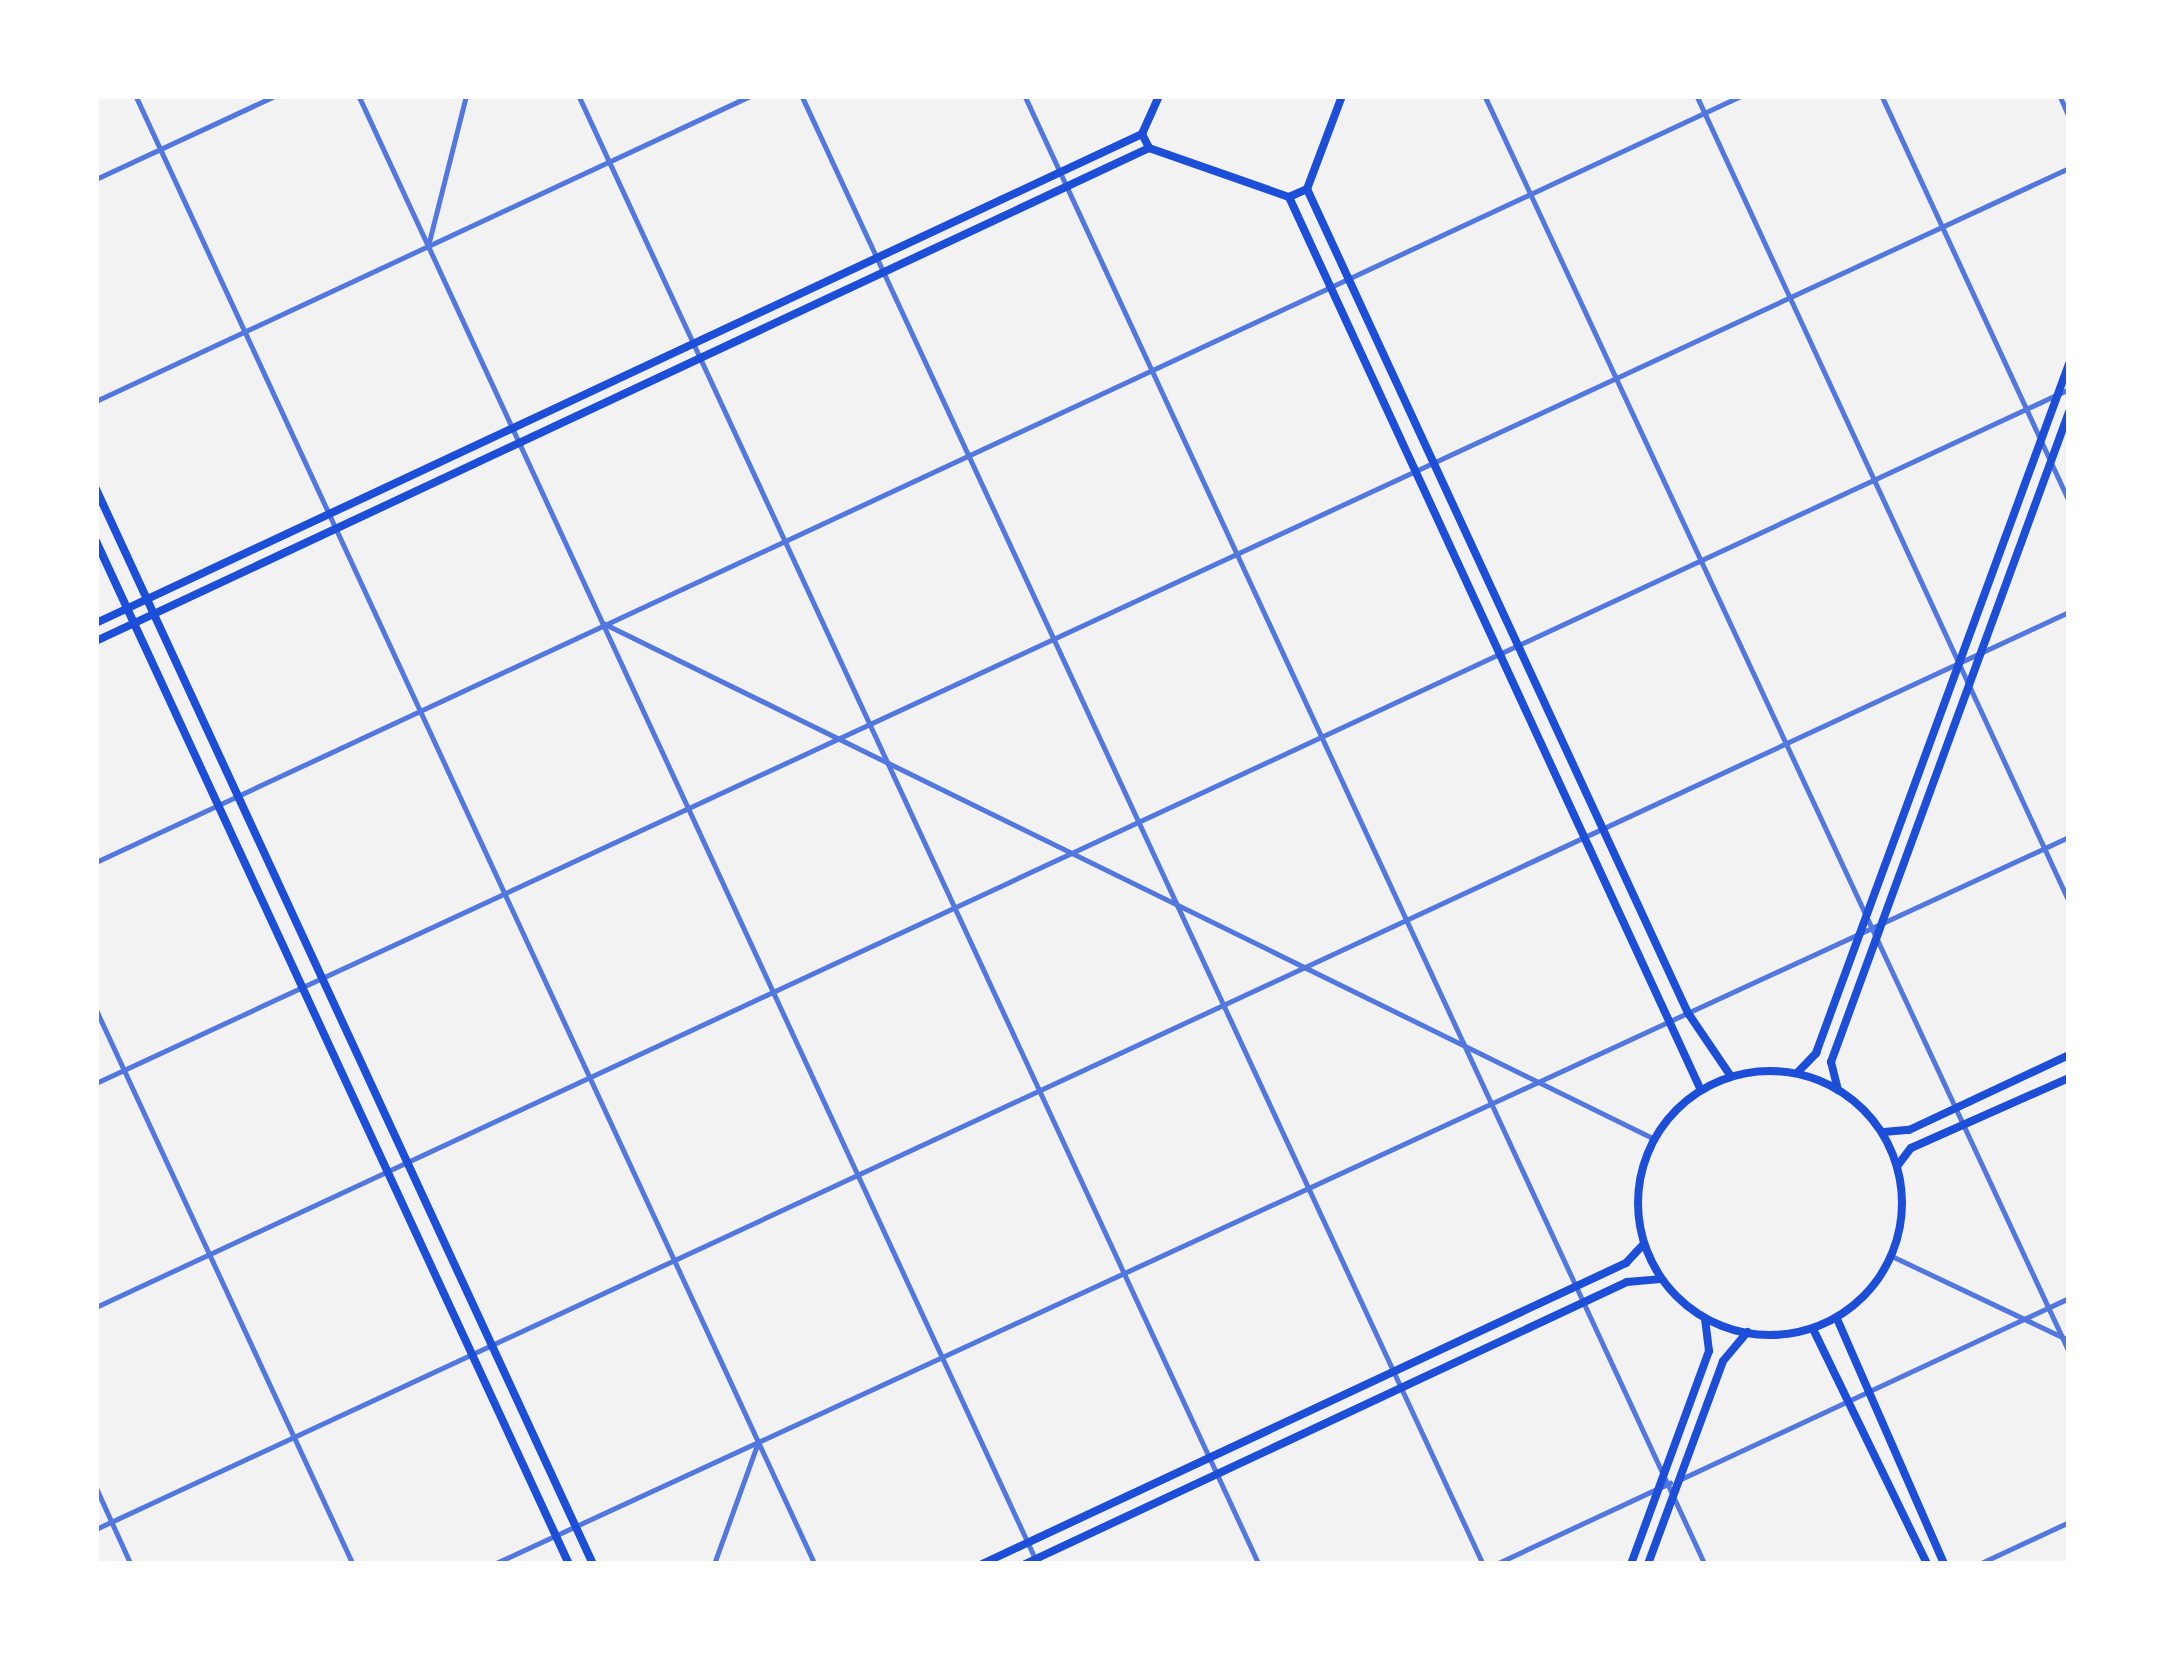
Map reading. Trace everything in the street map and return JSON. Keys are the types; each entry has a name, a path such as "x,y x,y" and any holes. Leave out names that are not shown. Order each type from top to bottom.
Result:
{"main road":[{"path":"96,623 1142,134 1159,96"},
{"path":"1342,96 1307,189 1688,1013 1730,1075"},
{"path":"1142,134 1149,148 1289,197 1307,189"},
{"path":"96,640 1149,148"},
{"path":"1289,197 1673,1020 1700,1088"},
{"path":"1797,1073 1816,1053 2069,364"},
{"path":"1838,1090 1831,1062 2069,412"},
{"path":"96,488 593,1564"},
{"path":"96,541 569,1564"},
{"path":"1883,1132 1954,1108 2069,1054"},
{"path":"1797,1073 1838,1090 1883,1132 1898,1165 1894,1257 1838,1319 1813,1330 1747,1332 1705,1319 1660,1279 1643,1245 1651,1137 1700,1088 1730,1075 1797,1073"},
{"path":"1898,1165 1962,1126 2069,1078"},
{"path":"982,1564 1576,1286 1643,1245"},
{"path":"1025,1564 1583,1303 1660,1279"},
{"path":"1631,1564 1709,1352 1705,1319"},
{"path":"1838,1319 1865,1393 1944,1564"},
{"path":"1813,1330 1853,1397 1927,1564"},
{"path":"1648,1564 1723,1361 1747,1332"}],"street":[{"path":"136,96 815,1564"},
{"path":"96,179 275,96"},
{"path":"359,96 1037,1561"},
{"path":"428,246 466,96"},
{"path":"579,96 1259,1564"},
{"path":"96,401 750,96"},
{"path":"802,96 1483,1564"},
{"path":"1024,96 1705,1564"},
{"path":"1485,96 1622,377 1876,940 2069,1351"},
{"path":"1697,96 1867,482 2069,901"},
{"path":"96,862 1347,276 1533,198 1741,96"},
{"path":"1882,96 2069,500"},
{"path":"2060,96 2069,116"},
{"path":"96,1083 1413,466 1434,465 2069,168"},
{"path":"96,1306 1498,650 2069,389"},
{"path":"96,1529 2069,612"},
{"path":"603,623 1651,1137"},
{"path":"494,1564 2069,837"},
{"path":"96,1009 353,1564"},
{"path":"1894,1257 2066,1339"},
{"path":"1496,1564 2069,1298"},
{"path":"714,1564 758,1442"},
{"path":"96,1487 131,1564"},
{"path":"1979,1564 2069,1522"}]}
